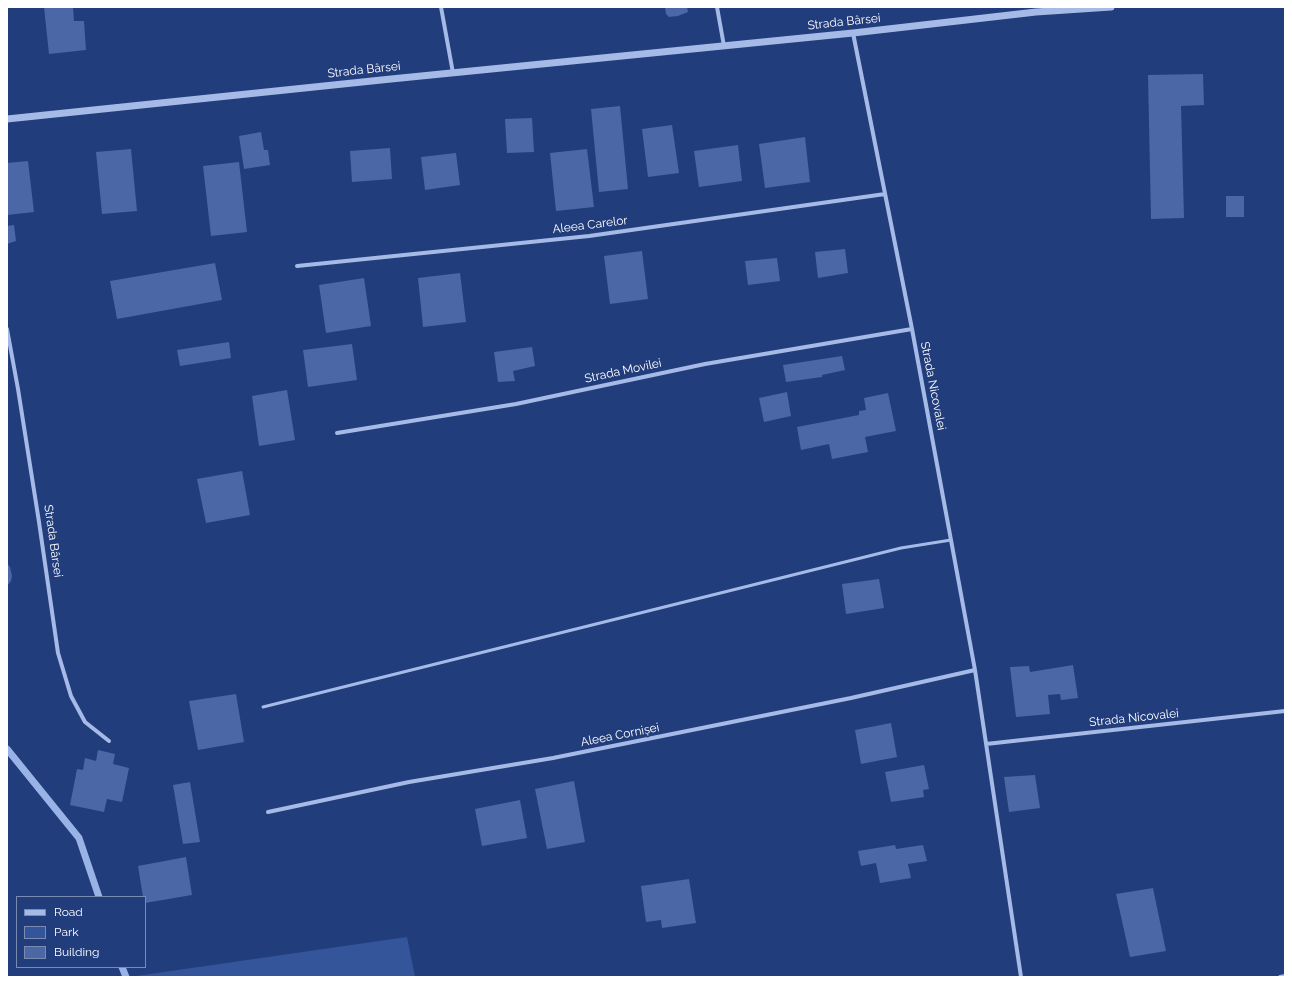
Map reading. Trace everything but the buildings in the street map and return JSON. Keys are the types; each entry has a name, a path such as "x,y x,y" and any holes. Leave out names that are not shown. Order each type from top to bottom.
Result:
{"street":[{"path":"441,7 453,73"},
{"path":"717,7 724,46"},
{"name":"Strada Bârsei","path":"7,119 853,33 1036,12 1111,7"},
{"name":"Strada Nicovalei","path":"853,33 912,330 975,670 1021,977"},
{"name":"Aleea Carelor","path":"296,266 589,236 885,194"},
{"name":"Strada Bârsei","path":"7,329 38,514 58,653 71,696 85,722 109,741"},
{"name":"Strada Movilei","path":"337,433 516,404 705,364 912,330"},
{"name":"Aleea Cornișei","path":"268,812 409,782 553,758 852,698 975,670"},
{"name":"Strada Nicovalei","path":"986,744 1285,711"},
{"path":"1280,977 1285,976"}],"lane":[{"path":"263,707 901,548 951,540"}],"green space":[{"path":"407,937 415,977 129,977"}],"waterway":[{"path":"7,749 79,838 99,896"},
{"path":"122,968 126,977"}]}
